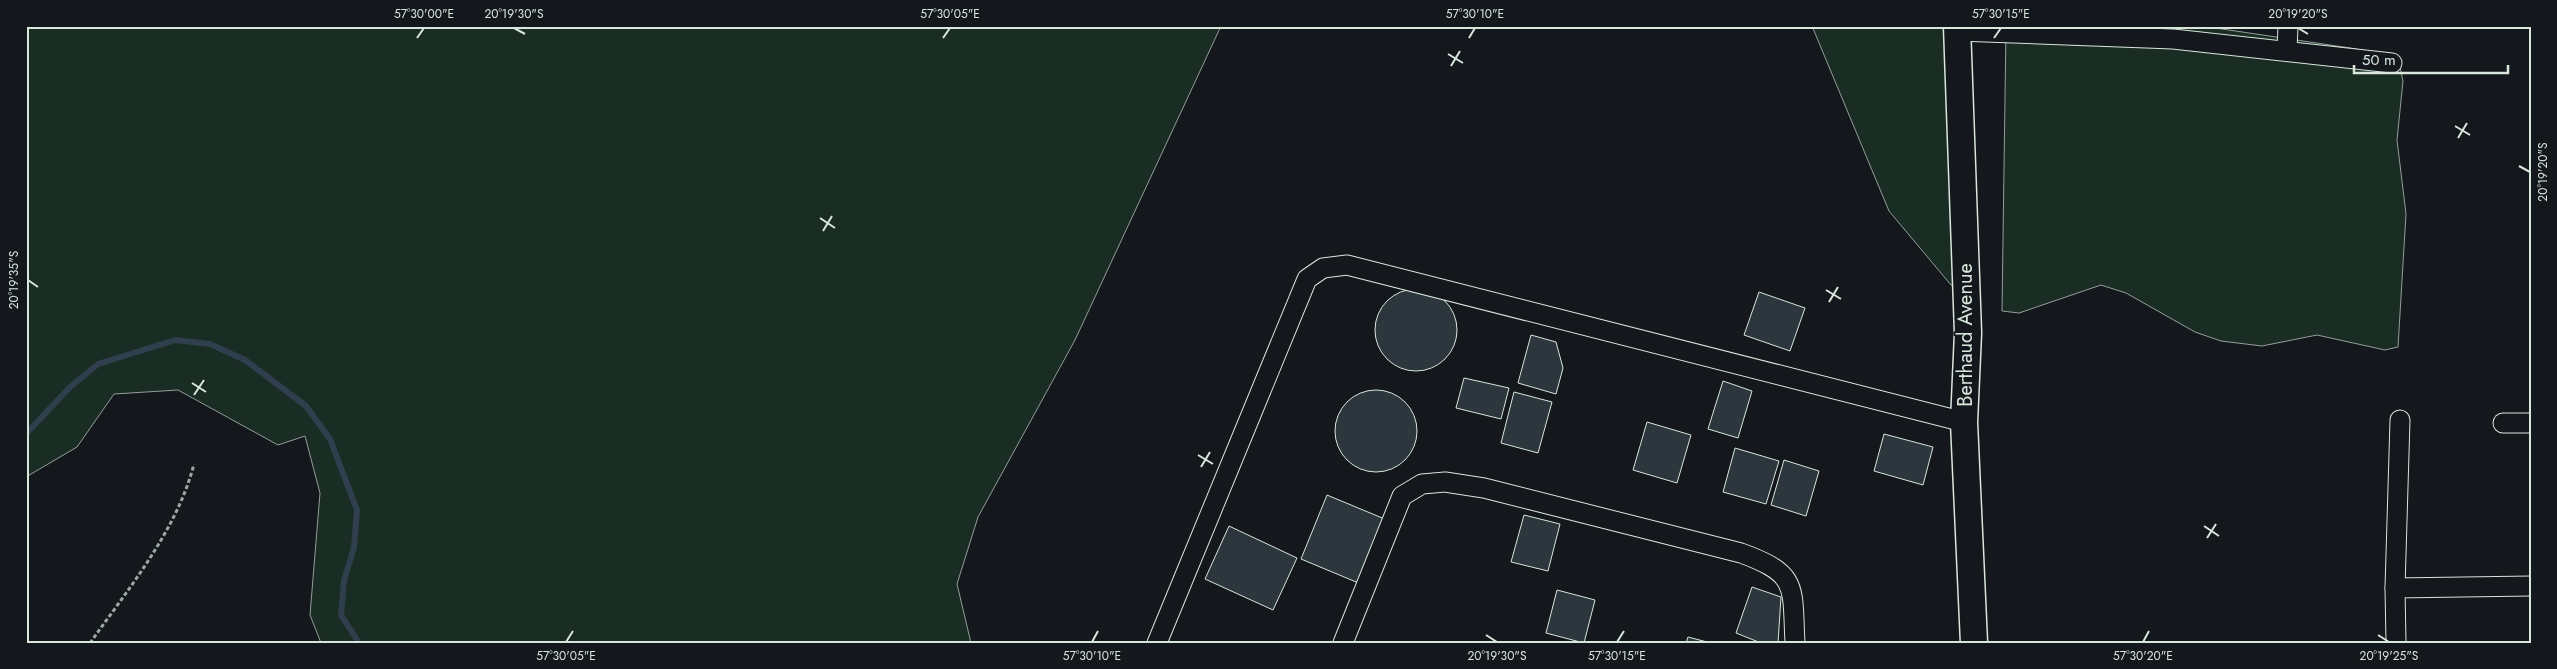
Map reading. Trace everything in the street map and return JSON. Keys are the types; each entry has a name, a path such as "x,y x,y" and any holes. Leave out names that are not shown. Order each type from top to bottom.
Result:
{"street":[{"path":"2287,51 2288,26"},
{"path":"1957,29 2173,32 2287,51 2392,63"},
{"name":"Berthaud Avenue","path":"1957,29 1968,334 1964,422 1974,643"},
{"path":"1157,643 1307,279 1323,268 1346,265 1964,422"},
{"path":"2396,643 2395,588 2400,420"},
{"path":"2502,423 2531,423"},
{"path":"1349,642 1402,496 1422,484 1445,482 1503,493 1731,551 1768,563 1785,575 1792,589 1795,643"},
{"path":"2395,588 2531,586"}],"path":[{"path":"90,643 166,530 190,480 194,464"}],"green space":[{"path":"26,26 1221,26 1075,340 978,517 957,584 971,643 321,643 310,615 320,493 305,436 278,445 178,390 114,394 77,447 26,477"},
{"path":"1812,26 1954,26 1967,285 1951,285 1889,211"},
{"path":"2110,26 2202,26 2357,49 2390,60 2400,67 2403,81 2397,140 2406,214 2398,347 2385,350 2317,335 2262,346 2221,341 2195,332 2126,293 2101,285 2019,313 2002,311 2006,28 2077,36"}],"building":[{"path":"1416,289 1432,292 1445,301 1454,314 1457,330 1454,346 1445,359 1432,368 1416,371 1400,368 1387,359 1378,346 1375,330 1378,314 1387,301 1400,292"},
{"path":"1759,292 1805,308 1790,351 1744,335"},
{"path":"1531,335 1556,342 1563,368 1556,394 1518,383"},
{"path":"1464,378 1509,388 1501,419 1456,408"},
{"path":"1723,381 1752,391 1738,438 1708,429"},
{"path":"1376,390 1392,393 1405,402 1414,415 1417,431 1414,447 1405,460 1392,469 1376,472 1360,469 1347,460 1338,447 1335,431 1338,415 1347,402 1360,393"},
{"path":"1514,392 1552,402 1538,453 1501,443"},
{"path":"1647,422 1691,435 1677,483 1633,470"},
{"path":"1884,434 1933,447 1923,485 1874,471"},
{"path":"1735,448 1779,461 1766,504 1723,492"},
{"path":"1784,460 1819,471 1806,516 1771,505"},
{"path":"1327,495 1387,520 1361,584 1301,559"},
{"path":"1524,515 1560,524 1548,571 1511,562"},
{"path":"1229,526 1297,558 1273,610 1205,579"},
{"path":"1752,587 1781,597 1778,643 1761,643 1736,633"},
{"path":"1557,590 1595,600 1584,643 1546,633"},
{"path":"1688,637 1711,643 1686,643"}],"waterway":[{"path":"26,434 70,387 98,364 175,340 210,344 245,360 306,406 330,439 357,510 354,547 344,581 341,615 359,643"}]}
